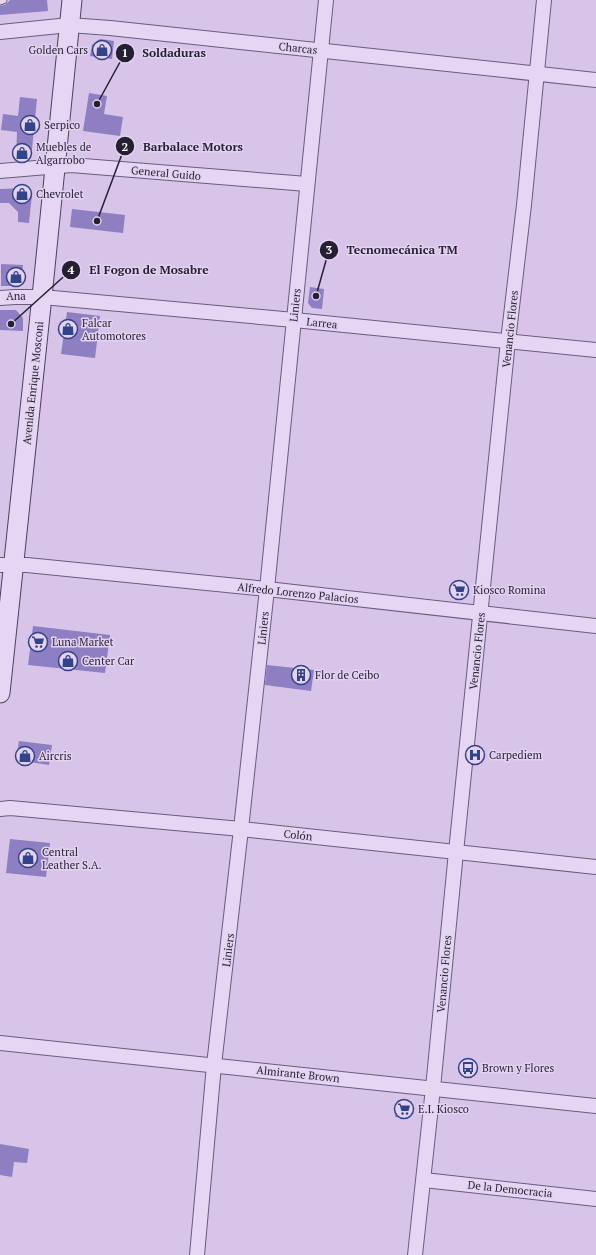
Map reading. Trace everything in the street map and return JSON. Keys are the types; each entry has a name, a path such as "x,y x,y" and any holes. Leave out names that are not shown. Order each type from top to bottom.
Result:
{"main road":[{"name":"Avenida Enrique Mosconi","path":"0,693 6,565 42,297 72,0"}],"street":[{"name":"Liniers","path":"197,1255 214,1065 242,829 326,0"},
{"name":"Venancio Flores","path":"415,1255 424,1180 456,852 544,0"},
{"name":"Charcas","path":"0,32 69,25 110,28 596,80"},
{"name":"General Guido","path":"0,171 71,165 307,184"},
{"name":"Larrea","path":"0,298 42,297 596,350"},
{"name":"Alfredo Lorenzo Palacios","path":"6,565 267,589 596,626"},
{"name":"Colón","path":"0,809 10,808 242,829 596,867"},
{"name":"Almirante Brown","path":"0,1043 596,1106"},
{"name":"De la Democracia","path":"424,1180 596,1199"}],"building":[{"path":"10,0 47,0 48,11 0,15 0,6 5,5"},
{"name":"Golden Cars","path":"100,39 114,41 112,59 90,56 92,45"},
{"path":"89,93 107,96 104,114 123,117 120,136 83,131"},
{"path":"20,97 37,99 32,149 23,158 16,157 17,132 1,130 3,114 18,116"},
{"path":"25,188 32,194 29,223 18,222 18,212 9,203 0,203 0,189"},
{"path":"72,209 125,215 123,233 70,227"},
{"path":"1,264 23,265 22,279 16,286 1,286"},
{"path":"310,287 324,289 322,309 312,308 308,303"},
{"path":"0,310 16,310 23,318 23,331 0,330"},
{"path":"67,312 100,316 95,358 61,354"},
{"name":"Kiosco Romina","path":"454,585 466,586 465,596 453,595"},
{"path":"33,626 110,635 105,673 28,665"},
{"name":"Flor de Ceibo","path":"267,665 314,670 311,691 265,685"},
{"path":"19,741 52,745 49,765 16,760"},
{"name":"Central Leather S.A.","path":"10,839 50,843 46,877 6,873"},
{"name":"E.I. Kiosco","path":"398,1100 412,1102 410,1118 395,1117"},
{"path":"0,1144 29,1149 27,1163 14,1162 12,1177 0,1175"}],"place":[{"name":"Golden Cars","path":"102,50"},
{"name":"Soldaduras","path":"97,104"},
{"name":"Serpico","path":"30,125"},
{"name":"Muebles de Algarrobo","path":"22,153"},
{"name":"Chevrolet","path":"22,194"},
{"name":"Barbalace Motors","path":"97,221"},
{"name":"Ana","path":"16,277"},
{"name":"Tecnomecánica TM","path":"316,296"},
{"name":"El Fogon de Mosabre","path":"11,324"},
{"name":"Falcar Automotores","path":"68,329"},
{"name":"Kiosco Romina","path":"459,590"},
{"name":"Luna Market","path":"38,642"},
{"name":"Center Car","path":"68,661"},
{"name":"Flor de Ceibo","path":"301,675"},
{"name":"Carpediem","path":"475,755"},
{"name":"Aircris","path":"25,756"},
{"name":"Central Leather S.A.","path":"28,858"},
{"name":"Brown y Flores","path":"468,1068"},
{"name":"E.I. Kiosco","path":"404,1109"}]}
